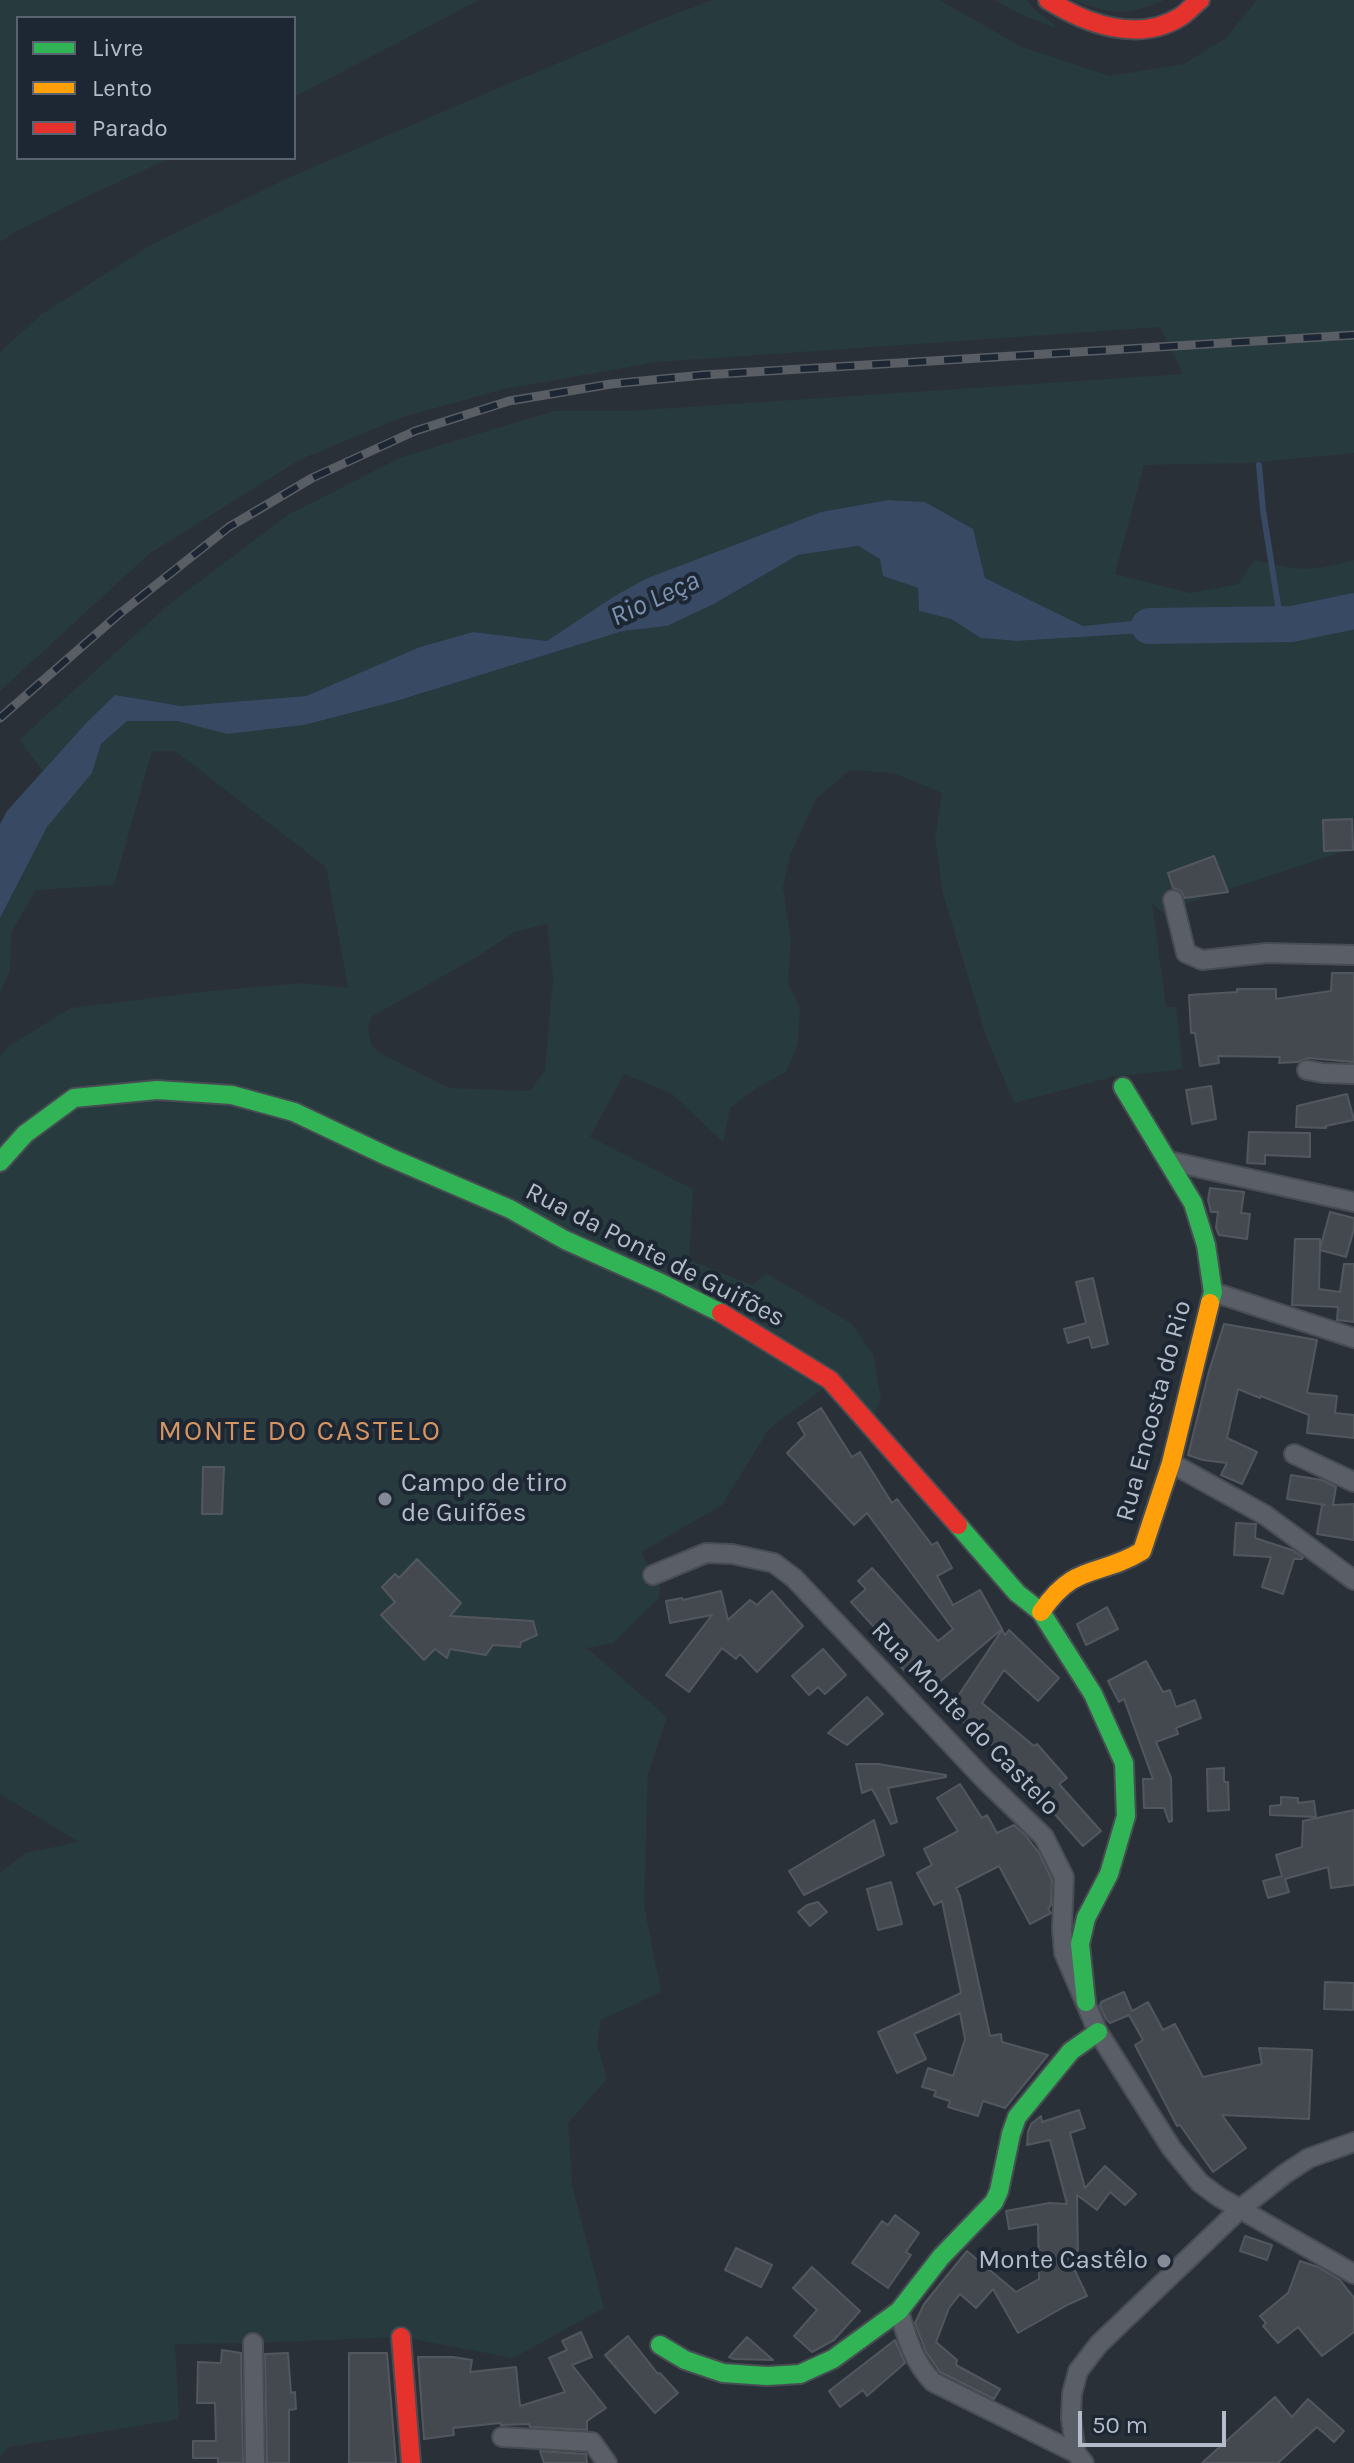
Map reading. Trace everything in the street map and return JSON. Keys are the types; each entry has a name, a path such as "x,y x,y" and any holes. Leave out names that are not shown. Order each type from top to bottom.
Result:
{"main road":[{"path":"1048,0 1083,21 1108,28 1134,29 1160,26 1181,16 1200,0"},
{"name":"Rua Encosta do Rio","path":"1041,1612 1055,1592 1073,1577 1132,1558 1142,1551 1171,1463 1213,1292 1206,1245 1193,1203 1123,1087"},
{"name":"Rua da Ponte de Guifões","path":"0,1162 25,1134 74,1098 157,1090 232,1095 294,1112 510,1209 565,1240 733,1319 830,1380 1017,1593 1041,1612 1093,1694 1124,1763 1126,1816 1109,1874 1086,1918 1080,1944 1086,2002"},
{"path":"660,2345 685,2360 723,2373 767,2376 800,2374 833,2359 899,2311 941,2257 994,2202 1017,2117 1071,2051 1098,2032"},
{"path":"401,2337 411,2463"}],"street":[{"path":"1173,900 1186,953 1202,960 1267,953 1354,955"},
{"path":"1307,1070 1354,1074"},
{"path":"1169,1161 1354,1202"},
{"path":"1213,1292 1354,1338"},
{"path":"1294,1454 1354,1482"},
{"path":"1171,1463 1265,1515 1354,1580"},
{"name":"Rua Monte do Castelo","path":"653,1575 706,1553 732,1554 774,1563 794,1578 985,1780 1044,1837 1064,1877 1064,1953 1098,2032 1172,2149 1200,2183 1354,2274"},
{"path":"1080,2458 1071,2418 1072,2394 1078,2371 1099,2344 1240,2209 1309,2158 1354,2142"},
{"path":"899,2311 911,2351 933,2382 1080,2458"},
{"path":"253,2343 255,2463"},
{"path":"502,2437 592,2442 607,2463"}],"green space":[{"path":"0,0 479,0 296,96 296,16 16,16 16,160 167,160 92,194 0,242"},
{"path":"712,0 939,0 1022,47 1110,76 1184,64 1226,38 1257,0 1354,0 1354,453 1249,463 1144,465 1115,574 1190,593 1238,584 1255,560 1304,569 1354,560 1354,848 1184,904 1167,916 1152,903 1166,1007 1176,1007 1183,1069 1112,1077 1014,1103 986,1036 943,894 935,838 942,793 894,773 850,770 816,799 790,855 783,888 791,939 788,983 800,1008 798,1044 786,1072 730,1108 723,1142 671,1093 624,1074 590,1137 693,1189 689,1260 752,1285 766,1273 852,1324 873,1354 881,1399 869,1426 829,1381 769,1429 722,1505 641,1552 660,1587 659,1598 613,1643 587,1648 667,1717 648,1774 644,1905 661,1992 601,2020 597,2043 607,2079 568,2123 572,2185 604,2308 513,2358 401,2337 175,2344 179,2419 9,2447 0,2457 0,1873 25,1853 79,1842 0,1794 0,1056 9,1046 71,1008 301,983 348,988 326,867 175,751 152,751 114,885 36,890 11,933 10,970 0,993 0,918 47,827 92,773 101,744 127,721 177,721 227,734 304,725 393,702 623,631 667,626 714,604 798,555 858,546 880,559 883,576 918,588 919,611 951,619 981,638 1017,641 1194,630 1198,615 1083,626 985,578 925,502 888,500 821,512 645,579 547,641 473,632 420,648 306,696 181,706 115,695 43,771 19,740 166,607 288,515 402,457 554,411 627,411 1183,374 1160,327 658,362 504,389 400,418 299,460 149,554 0,691 0,353 3,349 42,314 151,245 292,176","holes":["547,924 553,979 545,1070 530,1091 449,1088 380,1053 371,1044 368,1028 371,1017 514,932"]},
{"path":"995,0 1027,0 1059,29 1024,16"},
{"path":"1072,0 1165,0 1118,12"}],"water":[{"path":"888,500 925,502 973,529 985,578 1083,626 1199,614 1194,630 1017,641 981,638 951,619 919,611 918,588 883,576 880,559 858,546 798,555 714,604 667,626 623,631 393,702 304,725 227,734 177,721 127,721 101,744 92,773 47,827 0,918 0,824 7,811 115,695 181,706 306,696 420,647 473,632 547,641 645,579 821,512"}],"building":[{"path":"1352,819 1353,850 1324,851 1323,820"},
{"path":"1214,856 1228,892 1185,898 1181,891 1173,888 1168,873"},
{"path":"1332,973 1354,973 1354,1062 1308,1058 1279,1063 1280,1057 1218,1056 1219,1063 1200,1066 1195,1033 1191,1033 1189,995 1237,992 1237,989 1276,989 1276,999 1331,991"},
{"path":"1211,1086 1216,1119 1192,1124 1186,1090"},
{"path":"1347,1094 1354,1120 1326,1128 1296,1127 1297,1106"},
{"path":"1249,1132 1310,1133 1310,1157 1265,1155 1265,1164 1247,1163"},
{"path":"1210,1188 1244,1192 1241,1213 1250,1214 1247,1239 1219,1235 1216,1228 1218,1212 1211,1212 1208,1200"},
{"path":"1330,1212 1354,1218 1354,1229 1346,1257 1320,1250 1319,1289 1340,1292 1344,1264 1354,1264 1354,1322 1337,1320 1338,1307 1292,1305 1295,1239 1320,1239 1320,1249"},
{"path":"1093,1278 1108,1344 1092,1348 1089,1337 1068,1343 1064,1329 1086,1323 1076,1282"},
{"path":"1224,1324 1317,1340 1307,1393 1337,1396 1335,1413 1354,1415 1354,1438 1307,1433 1309,1415 1238,1389 1227,1438 1257,1452 1242,1484 1221,1475 1227,1463 1188,1455"},
{"path":"821,1408 852,1457 860,1452 892,1503 897,1499 932,1545 937,1542 952,1568 937,1576 953,1605 980,1590 1002,1629 930,1690 913,1670 908,1675 893,1657 898,1653 851,1602 866,1589 858,1581 872,1568 938,1641 953,1629 867,1513 854,1525 787,1453 805,1435 798,1423"},
{"path":"203,1467 224,1467 222,1514 202,1514"},
{"path":"1291,1475 1322,1480 1336,1487 1333,1505 1354,1504 1354,1540 1317,1534 1322,1505 1325,1505 1287,1499"},
{"path":"1236,1523 1256,1524 1255,1538 1292,1550 1303,1557 1294,1559 1283,1594 1262,1587 1271,1557 1234,1555"},
{"path":"417,1559 461,1603 450,1616 533,1621 537,1635 521,1642 520,1647 493,1645 486,1655 450,1649 447,1658 435,1649 424,1660 381,1615 395,1602 382,1587 395,1574 399,1578"},
{"path":"721,1591 728,1620 750,1600 757,1605 772,1591 803,1626 757,1672 740,1654 736,1659 722,1648 689,1692 666,1675 712,1615 670,1623 666,1601"},
{"path":"1107,1607 1118,1629 1086,1645 1077,1624"},
{"path":"1002,1630 1005,1635 1009,1630 1059,1678 1038,1701 1004,1670 982,1703 1034,1746 1037,1744 1067,1778 1059,1784 1101,1831 1083,1846 1012,1766 1015,1763 958,1718 961,1714 952,1705"},
{"path":"823,1649 846,1675 825,1694 818,1687 809,1695 792,1676"},
{"path":"1146,1661 1163,1692 1170,1690 1176,1707 1195,1700 1201,1718 1176,1728 1178,1734 1156,1742 1171,1778 1172,1821 1169,1822 1164,1808 1144,1808 1143,1779 1153,1779 1124,1699 1119,1702 1108,1681"},
{"path":"867,1697 883,1714 847,1745 828,1733"},
{"path":"856,1764 878,1764 946,1777 888,1788 897,1822 891,1824 872,1789 862,1793"},
{"path":"1224,1768 1229,1810 1208,1811 1207,1769"},
{"path":"960,1784 982,1818 987,1815 997,1833 1014,1825 1026,1836 1039,1853 1052,1880 1051,1905 1048,1909 1051,1913 1030,1924 999,1866 956,1888 990,2036 1001,2034 1002,2042 1048,2055 1005,2108 983,2101 978,2116 948,2107 950,2101 934,2096 936,2091 922,2087 928,2068 953,2076 965,2039 960,2013 914,2034 926,2059 897,2073 878,2032 961,1993 942,1901 934,1905 917,1873 932,1865 924,1849 958,1831 937,1798"},
{"path":"1281,1797 1298,1798 1298,1803 1314,1801 1316,1817 1270,1815 1270,1806 1281,1805"},
{"path":"1354,1810 1354,1885 1331,1888 1328,1867 1285,1879 1289,1892 1268,1898 1263,1881 1282,1876 1276,1855 1302,1847 1303,1821"},
{"path":"874,1820 884,1855 804,1895 789,1871"},
{"path":"891,1882 902,1924 878,1930 867,1889"},
{"path":"818,1902 827,1912 810,1926 798,1912"},
{"path":"1325,1982 1354,1983 1353,2010 1324,2009"},
{"path":"1124,1992 1132,2011 1148,2002 1163,2030 1175,2024 1203,2077 1262,2064 1259,2048 1312,2050 1309,2119 1222,2115 1246,2148 1213,2172 1180,2125 1177,2126 1135,2045 1143,2040 1129,2015 1110,2023 1106,2019 1101,2002"},
{"path":"1079,2110 1085,2128 1070,2133 1085,2188 1105,2166 1136,2194 1125,2205 1110,2192 1097,2210 1077,2195 1078,2258 1069,2258 1087,2296 1018,2333 993,2289 976,2308 960,2294 949,2308 936,2342 957,2360 956,2365 1000,2389 994,2399 940,2372 926,2352 915,2323 924,2304 967,2251 1016,2292 1039,2279 1038,2224 1009,2229 1006,2211 1049,2203 1067,2204 1050,2140 1027,2145 1028,2132 1031,2124 1041,2116 1042,2122"},
{"path":"895,2215 919,2233 906,2252 911,2255 888,2288 852,2263 882,2221 888,2225"},
{"path":"1245,2236 1272,2245 1267,2260 1240,2251"},
{"path":"736,2248 772,2265 761,2287 725,2270"},
{"path":"1300,2261 1340,2280 1354,2298 1354,2332 1322,2356 1298,2327 1278,2343 1263,2326 1266,2323 1260,2316 1288,2293"},
{"path":"812,2267 860,2311 834,2340 812,2352 794,2336 817,2310 793,2288"},
{"path":"581,2332 592,2357 572,2365 606,2408 587,2421 587,2430 500,2423 453,2428 454,2435 424,2439 418,2357 472,2360 470,2372 516,2367 520,2406 565,2392 549,2358 567,2350 562,2341"},
{"path":"628,2336 658,2374 678,2393 655,2413 605,2355"},
{"path":"747,2337 773,2360 729,2357"},
{"path":"895,2340 905,2363 867,2396 863,2390 840,2407 829,2391"},
{"path":"222,2350 241,2353 243,2463 218,2463 218,2458 193,2458 193,2441 216,2441 215,2403 197,2403 198,2362 221,2363"},
{"path":"288,2353 291,2393 295,2392 296,2409 289,2410 289,2463 267,2463 265,2354"},
{"path":"349,2353 387,2353 396,2463 349,2463"},
{"path":"1275,2397 1292,2417 1308,2399 1344,2431 1334,2442 1317,2427 1278,2463 1202,2463"},
{"path":"540,2451 586,2454 587,2463 544,2463"}],"waterway":[{"path":"1259,465 1281,624"},
{"name":"Rio Leça","path":"1149,626 1292,624 1354,611"}],"railway":[{"path":"0,718 118,615 229,527 312,478 415,431 509,401 611,384 703,375 1354,335"}],"traffic: fast":[{"path":"1123,1087 1193,1203 1206,1245 1213,1292 1210,1303"},
{"path":"0,1162 25,1134 74,1098 157,1090 232,1095 294,1112 510,1209 565,1240 721,1313"},
{"path":"958,1525 1017,1593 1041,1612 1093,1694 1124,1763 1126,1816 1109,1874 1086,1918 1080,1944 1086,2002"},
{"path":"660,2345 685,2360 723,2373 767,2376 800,2374 833,2359 899,2311 941,2257 994,2202 1017,2117 1071,2051 1098,2032"}],"traffic: slow":[{"path":"1041,1612 1065,1585 1077,1577 1142,1551 1171,1463 1210,1303"}],"traffic: jam":[{"path":"1048,0 1095,23 1130,29 1164,25 1180,17 1200,0"},
{"path":"721,1313 830,1380 958,1525"},
{"path":"401,2337 411,2463"}],"place":[{"name":"Campo de tiro de Guifões","path":"385,1499"},
{"name":"Monte Castêlo","path":"1164,2261"}],"district":[{"name":"MONTE DO CASTELO","path":"300,1432"}]}
